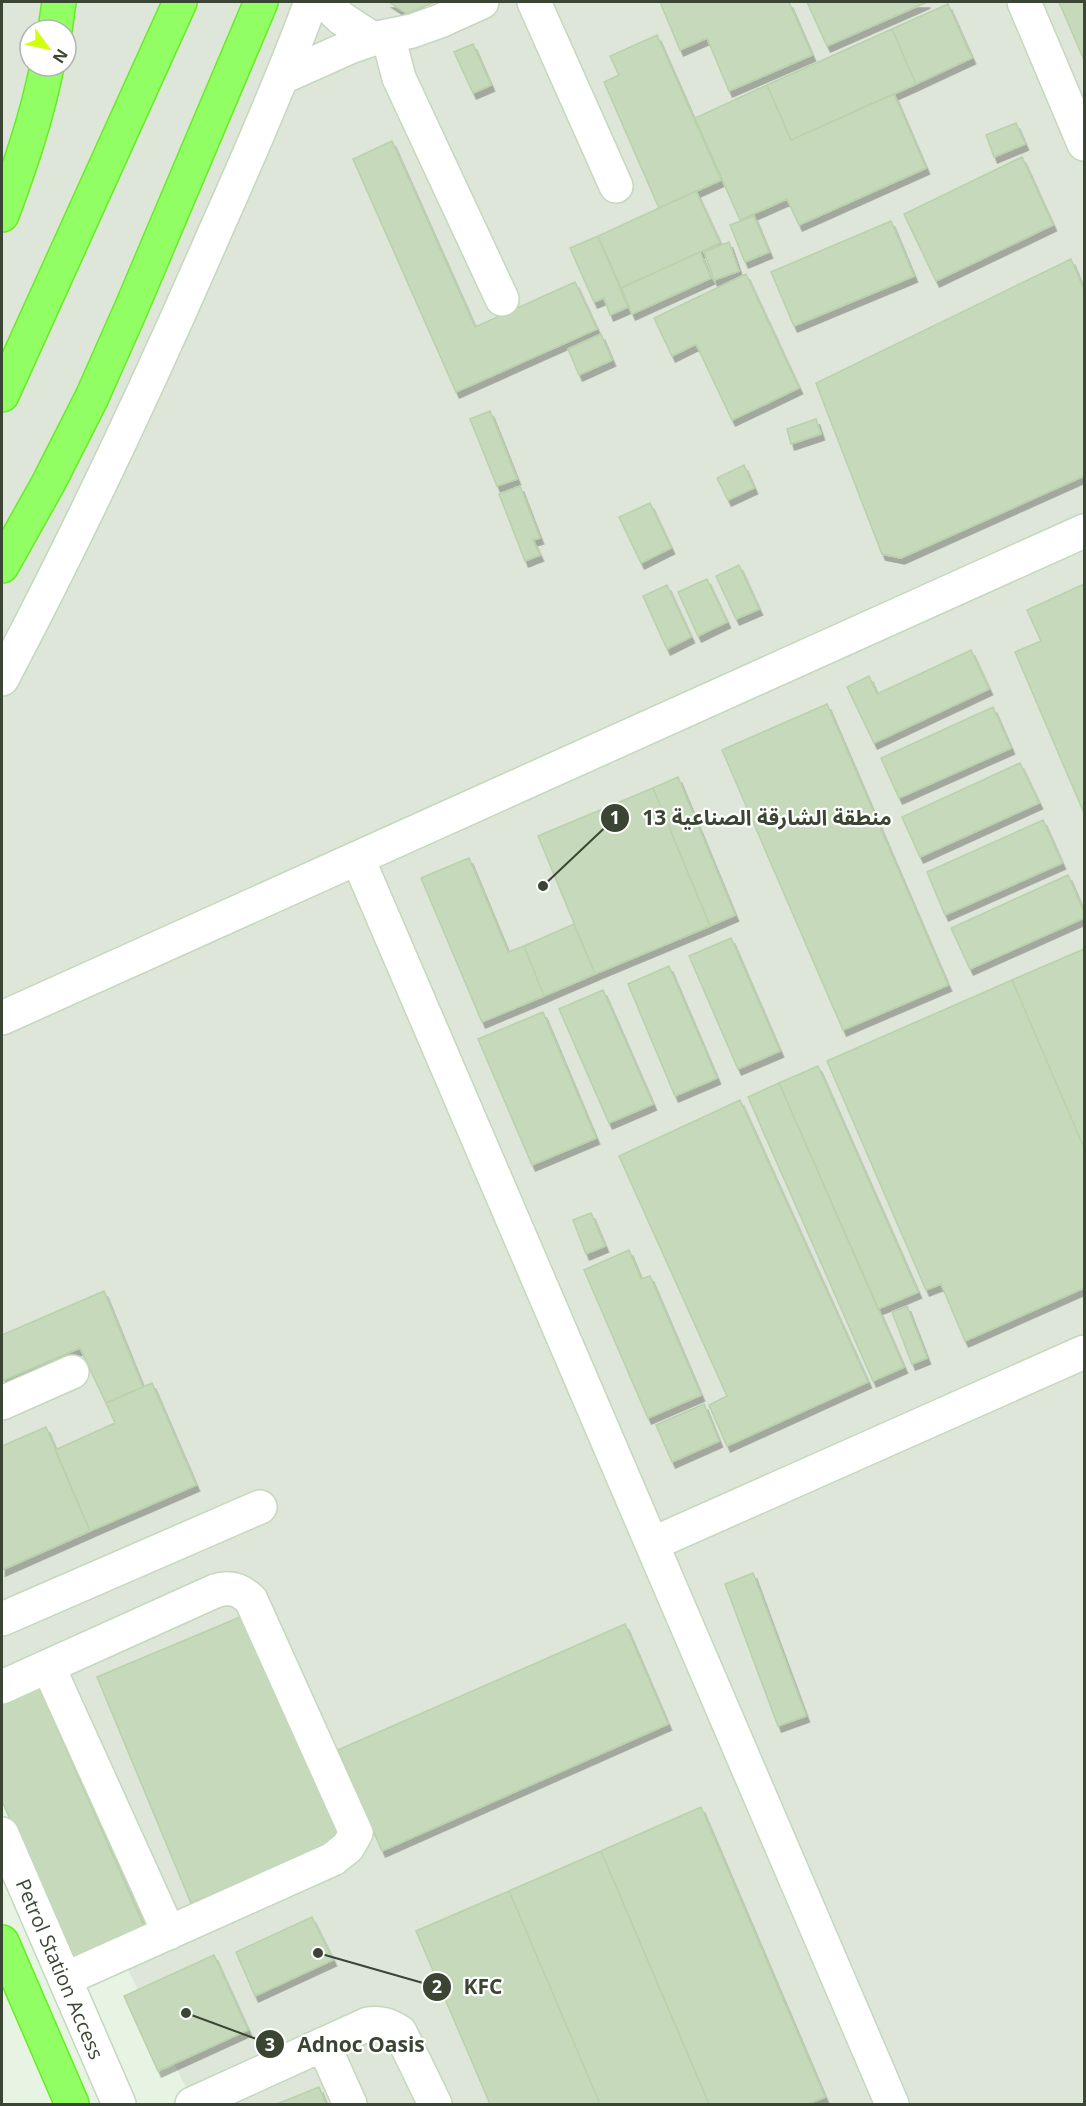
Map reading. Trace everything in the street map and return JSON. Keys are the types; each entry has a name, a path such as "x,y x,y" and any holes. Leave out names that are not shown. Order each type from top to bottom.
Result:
{"highway":[{"path":"57,18 59,2"},
{"path":"2,395 180,2"},
{"path":"2,566 49,482 92,397 261,2"},
{"path":"2,215 22,162 45,78"},
{"path":"2,1942 72,2104"}],"street":[{"path":"2,679 56,575 161,358 283,78 311,2"},
{"path":"324,2 356,29 380,38 502,299"},
{"path":"283,78 327,56 440,21 482,2"},
{"path":"534,2 616,186"},
{"path":"1024,2 1084,144"},
{"path":"5,1015 358,859 1084,531"},
{"path":"358,859 892,2104"},
{"path":"652,1544 1084,1352"},
{"path":"2,1403 72,1372"},
{"path":"2,1619 260,1507"},
{"path":"2,1687 224,1588 243,1592 251,1600 356,1833 348,1847 333,1859 168,1933 60,1968 16,1976"},
{"path":"48,1666 168,1933"},
{"name":"Petrol Station Access","path":"2,1834 119,2104"},
{"path":"192,2104 368,2024 380,2022 400,2032 435,2104"},
{"path":"323,2044 350,2104"}],"shaded area":[{"path":"2,2 1084,2 1084,2104 194,2104 16,1742 2,1705"}],"building":[{"path":"389,2 434,2 407,14"},
{"path":"660,2 789,2 812,55 729,91 707,38 680,50"},
{"path":"807,2 927,2 827,46"},
{"path":"1059,2 1084,2 1084,60"},
{"path":"948,4 972,58 916,84 892,29"},
{"path":"892,29 916,84 791,140 767,85"},
{"path":"657,35 721,180 659,208 604,82 619,75 610,56"},
{"path":"473,44 491,85 473,93 454,52"},
{"path":"767,85 791,140 894,94 926,168 799,225 787,199 740,220 695,118"},
{"path":"1016,123 1025,144 994,157 986,135"},
{"path":"392,141 475,327 575,282 597,329 456,392 353,159"},
{"path":"1022,157 1053,225 936,281 904,214"},
{"path":"696,191 720,243 621,288 598,236"},
{"path":"754,216 769,252 745,262 730,225"},
{"path":"891,221 914,276 794,326 771,272"},
{"path":"598,236 628,307 610,315 604,298 594,302 570,248"},
{"path":"729,242 739,271 714,280 704,252"},
{"path":"700,252 711,278 632,314 621,288"},
{"path":"1071,259 1084,290 1084,476 901,558 882,554 816,383"},
{"path":"746,274 799,388 732,420 696,344 672,356 654,318"},
{"path":"601,334 612,360 579,375 568,349"},
{"path":"490,411 517,479 497,486 470,419"},
{"path":"816,419 821,434 791,444 787,429"},
{"path":"744,465 754,488 728,500 717,478"},
{"path":"520,486 540,538 533,540 540,555 525,561 499,494"},
{"path":"650,503 671,548 641,563 619,517"},
{"path":"739,565 759,609 736,619 716,576"},
{"path":"707,579 727,622 698,636 678,592"},
{"path":"1084,584 1084,813 1015,652 1041,641 1027,610"},
{"path":"667,585 691,637 667,649 643,596"},
{"path":"971,650 989,689 874,743 847,687 869,676 877,694"},
{"path":"827,704 948,985 843,1030 722,750"},
{"path":"993,707 1011,748 899,798 881,758"},
{"path":"1020,763 1039,803 920,857 902,817"},
{"path":"678,777 735,915 710,926 653,788"},
{"path":"653,788 710,926 595,974 538,836"},
{"path":"1043,820 1062,863 945,915 927,872"},
{"path":"469,858 508,952 524,946 544,996 482,1022 421,878"},
{"path":"1068,875 1084,912 1084,918 970,969 951,928"},
{"path":"574,924 595,974 544,996 524,946"},
{"path":"731,938 780,1051 738,1069 689,956"},
{"path":"1084,949 1084,1148 1012,980"},
{"path":"669,966 717,1078 675,1096 628,984"},
{"path":"1012,980 1084,1148 1084,1288 965,1341 941,1284 926,1290 827,1061"},
{"path":"603,990 653,1104 609,1123 559,1009"},
{"path":"543,1012 596,1138 532,1165 478,1039"},
{"path":"818,1066 918,1292 878,1309 779,1083"},
{"path":"779,1083 904,1367 873,1381 748,1097"},
{"path":"740,1100 868,1382 727,1446 709,1405 727,1396 619,1156"},
{"path":"591,1213 605,1246 586,1254 573,1220"},
{"path":"629,1250 641,1279 650,1276 701,1395 648,1418 584,1270"},
{"path":"104,1291 143,1387 106,1403 80,1348 2,1381 2,1335"},
{"path":"907,1306 927,1358 912,1364 892,1312"},
{"path":"152,1383 196,1485 90,1531 55,1450 115,1423 106,1403"},
{"path":"704,1404 719,1441 672,1462 656,1425"},
{"path":"46,1427 90,1531 2,1570 2,1446"},
{"path":"753,1573 806,1716 778,1726 725,1584"},
{"path":"252,1612 346,1838 191,1903 97,1677"},
{"path":"625,1624 668,1724 382,1851 338,1750"},
{"path":"37,1683 147,1933 75,1968 2,1801 2,1700"},
{"path":"701,1807 825,2097 808,2104 709,2104 601,1851"},
{"path":"601,1851 709,2104 600,2104 509,1891"},
{"path":"509,1891 600,2104 490,2104 416,1931"},
{"path":"312,1917 333,1960 255,1996 236,1952"},
{"path":"214,1955 248,2030 158,2071 124,1996"},
{"path":"319,2087 326,2104 277,2104"}],"place":[{"name":"منطقة الشارقة الصناعية 13","path":"543,886"},
{"name":"KFC","path":"318,1953"},
{"name":"Adnoc Oasis","path":"186,2013"}]}
